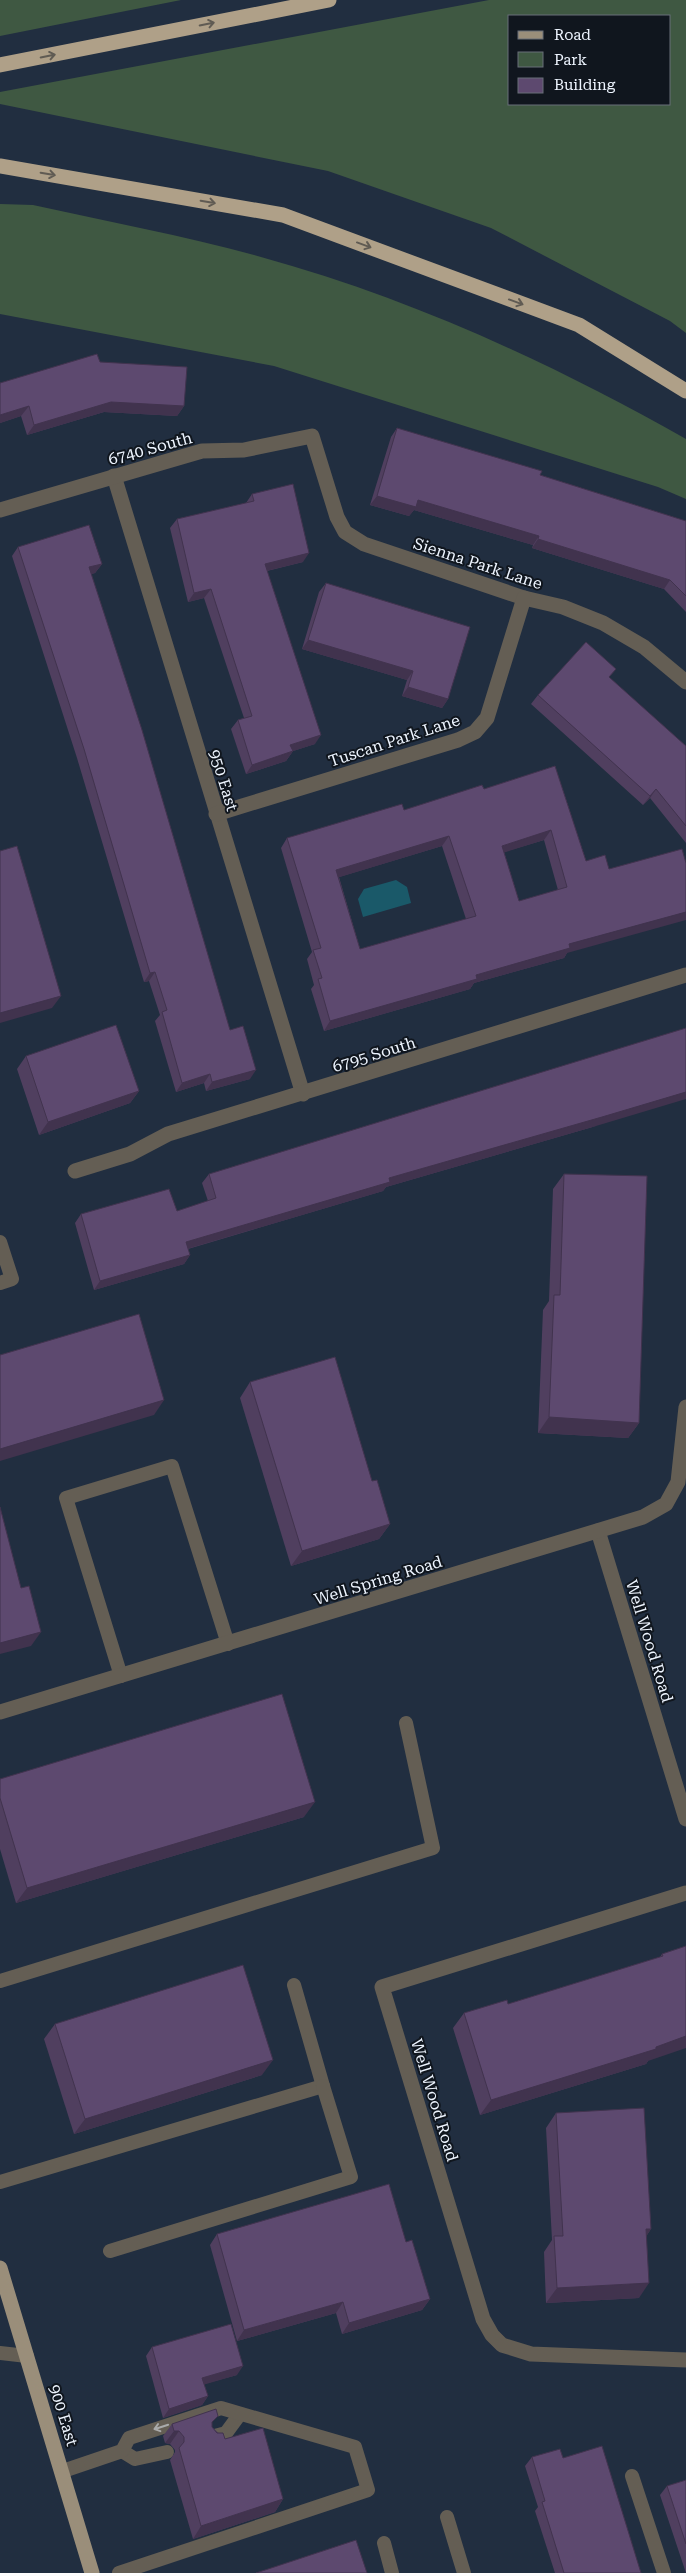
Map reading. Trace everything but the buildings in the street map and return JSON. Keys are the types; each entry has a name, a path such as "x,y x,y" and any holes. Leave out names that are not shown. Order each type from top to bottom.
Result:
{"highway":[{"path":"0,65 329,0"},
{"path":"0,166 284,215 579,325 686,391"}],"main road":[{"name":"900 East","path":"0,2268 63,2471 92,2573"}],"street":[{"name":"6740 South","path":"0,510 202,451 244,450 312,436"},
{"name":"Sienna Park Lane","path":"312,436 337,517 345,532 364,544 524,598 563,607 603,623 644,647 686,682"},
{"name":"950 East","path":"114,476 303,1094"},
{"name":"Tuscan Park Lane","path":"216,814 458,740 475,732 487,718 524,598"},
{"name":"6795 South","path":"75,1171 130,1154 168,1134 686,975"},
{"name":"Well Spring Road","path":"0,1712 643,1517 666,1504 678,1482 686,1407"},
{"name":"Well Wood Road","path":"598,1532 686,1819"},
{"name":"Well Wood Road","path":"686,1893 382,1987 480,2310 492,2335 502,2346 531,2354 686,2360"}],"lane":[{"path":"0,1242 12,1280 0,1283"},
{"path":"121,1676 66,1498 164,1468 172,1466 228,1644"},
{"path":"0,1982 433,1848 406,1724"},
{"path":"110,2251 351,2176 294,1985"},
{"path":"0,2182 323,2086"},
{"path":"0,2353 27,2356"},
{"path":"63,2471 122,2451 129,2438 221,2408 355,2447 368,2490 120,2573"},
{"path":"212,2437 226,2433 240,2414"},
{"path":"122,2451 135,2459 167,2452"},
{"path":"632,2476 664,2573"},
{"path":"447,2517 464,2573"},
{"path":"384,2543 392,2573"}],"green space":[{"path":"0,0 181,0 0,36"},
{"path":"489,0 686,0 686,333 670,321 491,228 328,171 0,104 0,92"},
{"path":"0,204 33,205 233,249 317,273 426,313 479,335 584,384 686,439 686,499 658,487 274,366 0,314"}],"water":[{"path":"396,880 407,887 411,903 363,917 358,899 364,889"}]}
